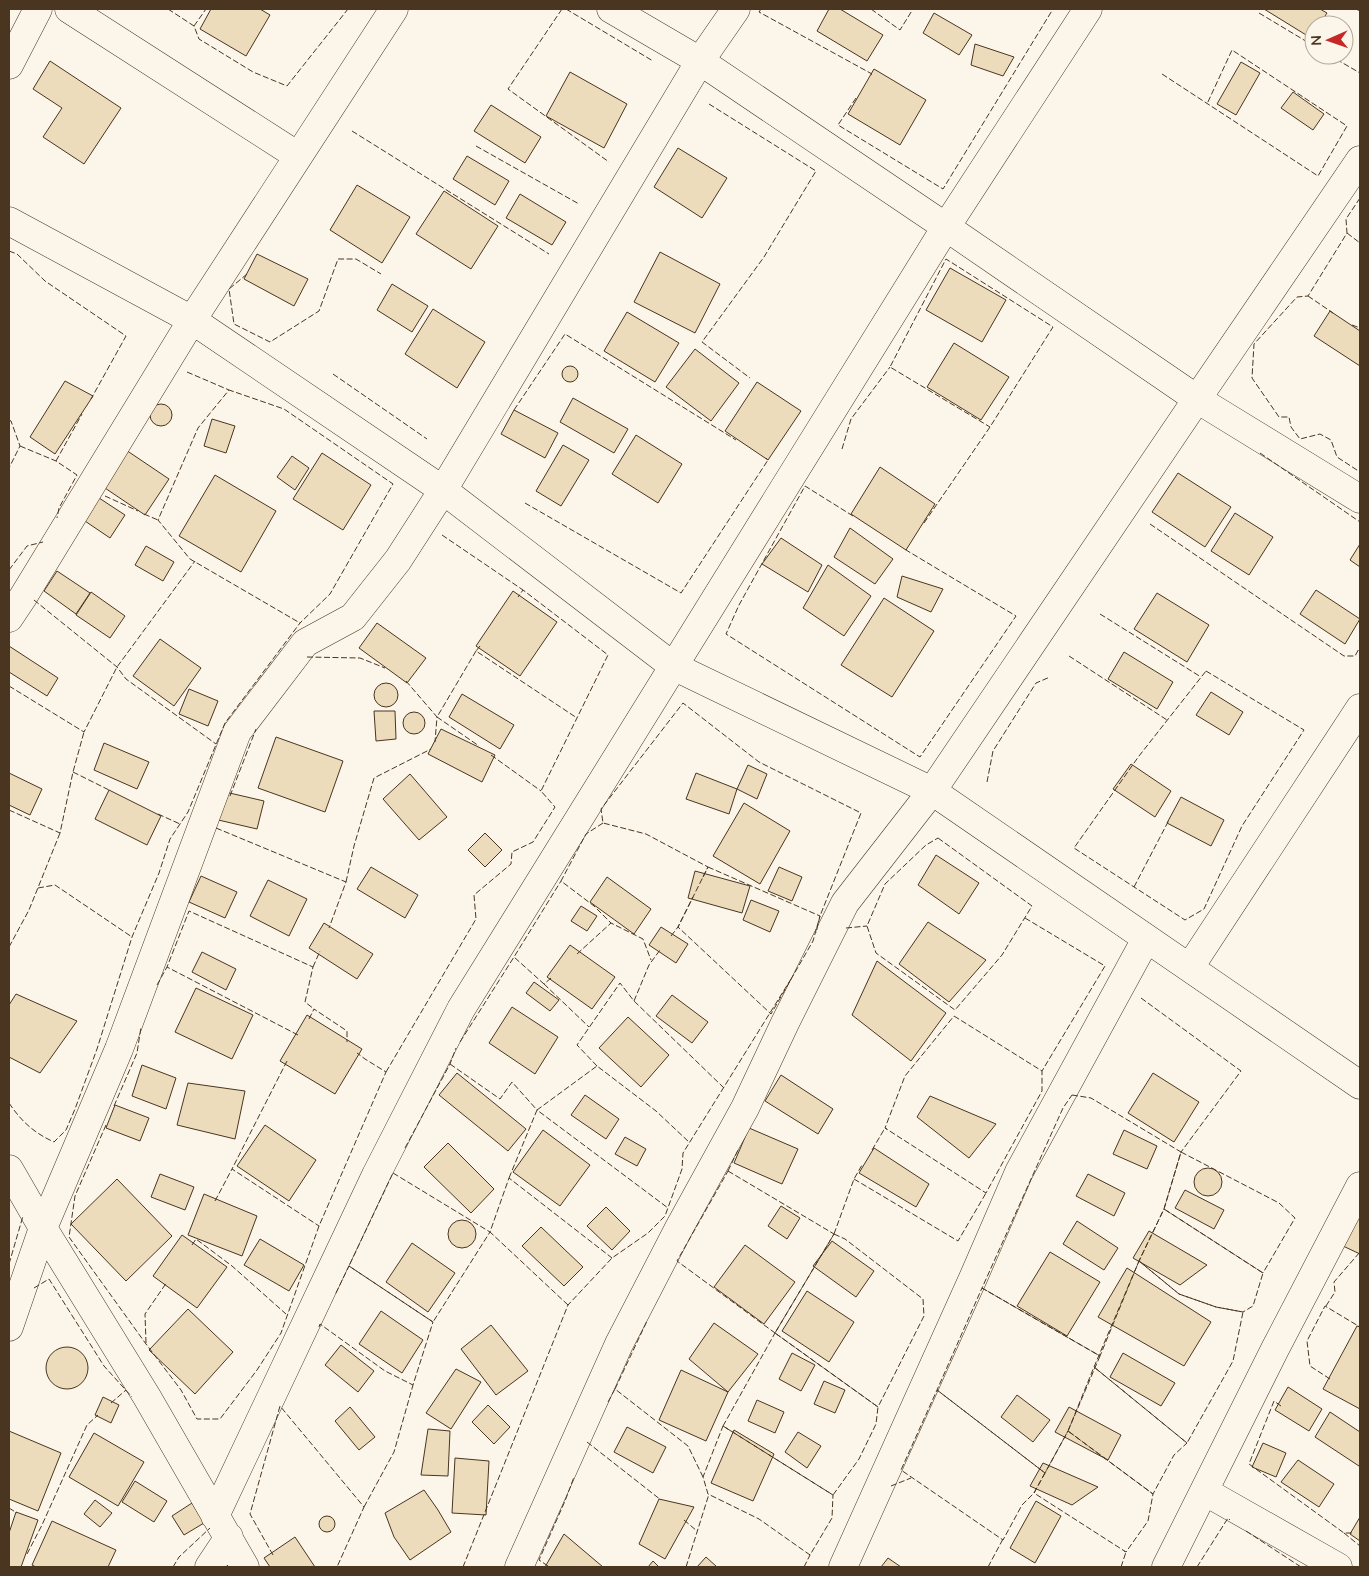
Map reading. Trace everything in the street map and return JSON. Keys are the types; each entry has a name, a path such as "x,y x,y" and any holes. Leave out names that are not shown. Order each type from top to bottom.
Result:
{"street":[{"path":"9,65 38,9"},
{"path":"69,9 298,156"},
{"path":"9,618 24,597 192,320 394,9"},
{"path":"611,9 700,61 1197,399 1360,499"},
{"path":"9,1327 43,1228 119,1049 237,732 305,643 353,617 398,560 443,490 700,61 736,9"},
{"path":"209,1567 222,1527 376,1175 461,1009 946,227 1088,9"},
{"path":"519,1567 620,1344 679,1228 745,1108 845,903 932,791 1360,160"},
{"path":"9,221 192,320 443,490 673,666 932,791 1146,940 1190,967 1360,1085"},
{"path":"1190,967 1360,708"},
{"path":"843,1567 1019,1172 1146,940"},
{"path":"9,1168 43,1228 148,1397 245,1567"},
{"path":"1166,1567 1274,1350 1360,1186"},
{"path":"1204,1491 1338,1567"}],"building":[{"path":"211,9 260,9 270,15 246,56 200,29"},
{"path":"829,9 840,9 883,35 867,61 817,31"},
{"path":"1264,9 1320,9 1327,13 1326,15 1304,15 1304,34"},
{"path":"934,13 972,35 959,55 923,33"},
{"path":"975,44 1014,57 1003,76 971,65"},
{"path":"50,61 121,108 84,164 43,137 62,108 33,89"},
{"path":"1241,62 1260,73 1236,115 1217,104"},
{"path":"874,69 926,100 900,145 848,114"},
{"path":"570,72 627,104 604,148 546,116"},
{"path":"1293,92 1324,114 1313,130 1281,108"},
{"path":"491,105 541,137 525,163 474,131"},
{"path":"678,148 727,178 702,218 654,187"},
{"path":"467,156 509,181 495,205 453,179"},
{"path":"357,185 410,217 382,263 330,230"},
{"path":"444,191 498,226 471,269 416,234"},
{"path":"520,194 566,222 552,245 506,218"},
{"path":"660,252 720,284 695,333 634,302"},
{"path":"257,254 308,279 294,306 244,279"},
{"path":"950,268 1006,300 982,342 926,310"},
{"path":"392,284 428,306 412,332 377,310"},
{"path":"433,309 485,342 457,388 405,354"},
{"path":"1330,311 1360,331 1360,366 1314,336"},
{"path":"627,312 679,343 655,382 604,351"},
{"path":"954,343 1009,377 981,420 927,387"},
{"path":"695,349 739,383 711,421 666,387"},
{"path":"567,366 573,366 578,371 576,380 567,382 562,377 562,371"},
{"path":"65,381 93,396 55,454 30,437"},
{"path":"757,382 801,411 768,460 725,431"},
{"path":"573,398 628,429 614,453 560,422"},
{"path":"157,404 165,404 172,411 172,419 165,426 157,426 150,419 150,411"},
{"path":"514,410 558,433 545,458 501,434"},
{"path":"212,419 235,426 226,453 204,446"},
{"path":"636,435 682,464 658,503 612,474"},
{"path":"563,445 589,460 561,506 536,491"},
{"path":"123,448 169,479 145,515 99,484"},
{"path":"322,453 371,485 343,530 293,499"},
{"path":"292,456 309,468 295,490 277,477"},
{"path":"880,467 935,504 906,550 851,514"},
{"path":"1178,473 1231,507 1205,547 1152,512"},
{"path":"215,475 276,511 241,572 179,536"},
{"path":"96,496 125,515 110,538 82,519"},
{"path":"1235,513 1273,537 1249,575 1211,551"},
{"path":"850,528 893,559 875,584 834,557"},
{"path":"781,538 822,565 808,592 762,564"},
{"path":"1360,544 1360,567 1350,560"},
{"path":"146,546 174,562 163,581 135,565"},
{"path":"828,565 871,596 844,636 803,608"},
{"path":"57,571 90,593 76,614 44,591"},
{"path":"902,576 943,589 931,612 897,597"},
{"path":"1316,590 1360,619 1345,644 1300,614"},
{"path":"513,591 557,622 520,676 476,646"},
{"path":"91,592 125,616 110,638 76,615"},
{"path":"1157,593 1209,625 1187,662 1134,629"},
{"path":"884,598 934,631 892,697 841,665"},
{"path":"377,623 426,658 407,683 359,648"},
{"path":"160,639 201,668 174,706 133,676"},
{"path":"9,646 58,678 47,696 9,672"},
{"path":"1124,652 1173,682 1157,709 1108,679"},
{"path":"386,683 395,686 398,695 395,704 386,707 377,704 374,695 377,686"},
{"path":"189,689 218,701 208,726 179,714"},
{"path":"1211,692 1243,712 1229,735 1196,715"},
{"path":"462,694 514,725 500,749 449,717"},
{"path":"374,711 395,711 396,739 376,741"},
{"path":"414,712 422,715 425,723 422,731 414,734 406,731 403,723 406,715"},
{"path":"441,729 495,755 482,782 428,754"},
{"path":"276,737 343,761 325,812 258,788"},
{"path":"104,743 149,762 137,789 94,770"},
{"path":"1131,764 1171,791 1155,817 1113,789"},
{"path":"748,765 767,774 757,799 737,789"},
{"path":"9,773 42,789 30,815 9,805"},
{"path":"696,773 737,789 729,814 686,799"},
{"path":"410,774 447,817 419,840 383,799"},
{"path":"109,790 161,816 147,845 95,819"},
{"path":"221,791 264,801 257,829 214,819"},
{"path":"1181,797 1224,820 1211,846 1167,823"},
{"path":"744,803 790,831 760,884 713,856"},
{"path":"485,833 502,850 485,867 468,850"},
{"path":"936,855 979,883 959,914 918,885"},
{"path":"371,867 418,895 405,918 357,889"},
{"path":"779,867 802,877 792,901 768,891"},
{"path":"695,871 750,886 742,913 688,898"},
{"path":"201,876 237,892 225,918 189,902"},
{"path":"607,877 651,909 634,934 590,902"},
{"path":"268,880 307,899 289,936 250,916"},
{"path":"751,900 779,911 770,932 743,920"},
{"path":"581,906 597,916 587,931 571,921"},
{"path":"928,922 986,960 949,1002 899,964"},
{"path":"324,923 373,954 357,979 309,948"},
{"path":"661,927 688,944 676,963 649,945"},
{"path":"570,945 615,977 592,1009 547,977"},
{"path":"202,952 236,969 226,990 192,972"},
{"path":"877,961 946,1013 911,1061 852,1015"},
{"path":"534,982 559,1000 550,1011 526,993"},
{"path":"196,988 253,1015 232,1059 175,1032"},
{"path":"16,994 77,1021 40,1073 9,1057 9,1005"},
{"path":"672,995 708,1022 692,1043 656,1016"},
{"path":"512,1007 558,1037 535,1074 489,1043"},
{"path":"307,1015 362,1049 335,1094 280,1061"},
{"path":"628,1017 669,1055 641,1087 599,1048"},
{"path":"142,1065 176,1078 166,1109 132,1096"},
{"path":"457,1073 526,1129 508,1151 439,1095"},
{"path":"1153,1073 1199,1102 1174,1142 1128,1113"},
{"path":"781,1075 833,1109 818,1134 765,1101"},
{"path":"188,1083 245,1091 235,1139 177,1125"},
{"path":"585,1095 619,1119 606,1139 571,1115"},
{"path":"930,1096 996,1124 969,1158 917,1117"},
{"path":"115,1105 149,1118 140,1141 106,1128"},
{"path":"265,1125 316,1160 289,1201 237,1166"},
{"path":"749,1128 798,1149 782,1184 734,1163"},
{"path":"543,1130 590,1165 560,1206 513,1172"},
{"path":"1124,1130 1157,1146 1147,1169 1113,1154"},
{"path":"625,1137 646,1149 637,1166 615,1154"},
{"path":"448,1143 494,1189 471,1213 424,1167"},
{"path":"874,1148 929,1184 916,1207 859,1173"},
{"path":"1208,1168 1218,1172 1222,1182 1218,1192 1208,1196 1198,1192 1194,1182 1198,1172"},
{"path":"160,1174 194,1187 185,1210 151,1197"},
{"path":"1088,1174 1125,1193 1114,1216 1076,1196"},
{"path":"117,1179 172,1236 126,1281 71,1224"},
{"path":"1185,1190 1224,1210 1214,1229 1175,1208"},
{"path":"204,1194 257,1216 242,1256 188,1235"},
{"path":"781,1206 800,1218 787,1239 768,1226"},
{"path":"606,1207 630,1231 612,1250 587,1226"},
{"path":"1360,1212 1360,1254 1343,1246"},
{"path":"462,1220 472,1224 476,1234 472,1244 462,1248 452,1244 448,1234 452,1224"},
{"path":"1077,1221 1118,1248 1104,1270 1063,1244"},
{"path":"541,1227 583,1267 564,1286 522,1246"},
{"path":"1149,1231 1207,1265 1180,1285 1133,1258"},
{"path":"182,1235 227,1267 197,1308 153,1276"},
{"path":"260,1239 304,1265 289,1291 244,1265"},
{"path":"832,1241 874,1271 856,1297 813,1266"},
{"path":"412,1243 455,1273 428,1312 386,1282"},
{"path":"745,1245 795,1282 764,1324 714,1287"},
{"path":"1050,1252 1100,1282 1067,1336 1017,1306"},
{"path":"1127,1268 1211,1322 1184,1366 1098,1317"},
{"path":"807,1291 854,1322 829,1362 782,1331"},
{"path":"188,1309 233,1352 195,1394 149,1350"},
{"path":"381,1311 423,1340 402,1373 359,1344"},
{"path":"714,1323 758,1354 728,1392 689,1359"},
{"path":"491,1325 528,1371 496,1395 461,1349"},
{"path":"1357,1326 1360,1327 1360,1409 1323,1389"},
{"path":"341,1345 374,1371 358,1392 325,1365"},
{"path":"71,1347 79,1350 85,1356 88,1368 85,1380 79,1386 63,1389 55,1386 49,1380 46,1364 49,1356 55,1350"},
{"path":"792,1353 815,1365 801,1391 779,1379"},
{"path":"1123,1353 1175,1383 1161,1406 1110,1377"},
{"path":"456,1369 481,1382 451,1429 426,1413"},
{"path":"681,1370 728,1392 706,1441 659,1420"},
{"path":"824,1381 845,1390 835,1413 814,1404"},
{"path":"1288,1387 1322,1409 1309,1431 1275,1410"},
{"path":"1017,1395 1050,1420 1033,1442 1001,1417"},
{"path":"103,1397 119,1405 111,1423 95,1415"},
{"path":"757,1400 784,1412 775,1433 748,1421"},
{"path":"488,1405 510,1427 494,1444 472,1422"},
{"path":"350,1407 375,1437 359,1450 335,1421"},
{"path":"1069,1407 1121,1435 1108,1460 1055,1432"},
{"path":"1330,1412 1360,1432 1359,1466 1315,1437"},
{"path":"627,1427 666,1447 653,1473 614,1452"},
{"path":"428,1429 450,1431 448,1476 421,1475"},
{"path":"734,1430 774,1454 753,1501 711,1483"},
{"path":"9,1431 61,1453 38,1511 9,1499"},
{"path":"798,1432 821,1446 807,1468 785,1452"},
{"path":"94,1433 144,1462 118,1506 69,1477"},
{"path":"1263,1443 1286,1453 1276,1477 1252,1467"},
{"path":"455,1458 489,1461 486,1515 452,1513"},
{"path":"1298,1460 1334,1484 1319,1507 1281,1482"},
{"path":"1043,1463 1098,1487 1072,1505 1030,1486"},
{"path":"135,1481 167,1501 154,1522 122,1502"},
{"path":"424,1490 451,1532 410,1560 394,1537 385,1513"},
{"path":"659,1499 694,1507 665,1559 639,1544"},
{"path":"95,1500 112,1513 100,1527 84,1514"},
{"path":"1036,1501 1061,1516 1035,1563 1010,1548"},
{"path":"192,1503 204,1523 184,1535 172,1516"},
{"path":"16,1512 38,1520 21,1567 9,1567 9,1533"},
{"path":"324,1516 330,1516 335,1521 333,1530 324,1532 319,1527 319,1521"},
{"path":"1360,1517 1360,1541 1350,1534"},
{"path":"52,1521 116,1550 108,1567 36,1567 32,1565"},
{"path":"564,1534 603,1567 545,1567"},
{"path":"295,1537 315,1567 270,1567 264,1558"},
{"path":"706,1557 717,1567 697,1567"},
{"path":"888,1558 901,1567 881,1567"},
{"path":"653,1561 659,1567 648,1567"}],"fence":[{"path":"168,9 194,26 199,39 253,72 287,86 348,9"},
{"path":"194,26 206,9"},
{"path":"562,9 508,89 609,162"},
{"path":"566,9 653,61"},
{"path":"761,9 759,12 871,75"},
{"path":"871,9 900,30 913,9"},
{"path":"856,98 838,125 943,189 1053,9"},
{"path":"1356,9 1360,11"},
{"path":"1259,13 1304,40"},
{"path":"1162,74 1318,176 1347,126 1232,50 1207,104"},
{"path":"1346,65 1360,73"},
{"path":"709,104 816,171 764,257 702,342 750,378"},
{"path":"352,131 549,254"},
{"path":"476,146 579,204"},
{"path":"1360,198 1346,219 1347,233 1308,296 1297,297 1254,344 1252,378 1279,417 1289,417 1291,427 1300,439 1320,434 1331,440 1337,457 1360,472"},
{"path":"1347,233 1360,243"},
{"path":"9,251 17,254 45,281 126,336 91,399"},
{"path":"247,274 229,289 234,324 270,342 319,311 338,259 356,259 381,274"},
{"path":"924,523 990,427 1053,327 946,259 890,367 990,427"},
{"path":"1308,296 1333,313"},
{"path":"1352,325 1360,328"},
{"path":"514,410 565,334 736,440"},
{"path":"842,449 851,419 890,367"},
{"path":"187,372 229,390"},
{"path":"333,374 427,439"},
{"path":"9,1103 28,1126 54,1142 66,1130 97,1049 132,937 159,873 170,839 188,812 225,723 300,623 330,594 393,484 284,409 229,390 198,428 158,520 190,559 300,623"},
{"path":"56,461 82,414"},
{"path":"9,420 20,446 9,468"},
{"path":"20,446 56,461 77,475 59,508 57,518"},
{"path":"1260,453 1360,522"},
{"path":"525,503 681,593 768,460 766,458"},
{"path":"853,516 805,486 739,605 726,634 920,757 1016,616 906,550 907,548"},
{"path":"105,496 138,511"},
{"path":"144,514 158,520"},
{"path":"1150,524 1344,656 1355,656 1360,647"},
{"path":"442,535 523,590"},
{"path":"9,570 27,546 43,542"},
{"path":"9,686 84,732 117,667 195,561"},
{"path":"386,1072 476,919 474,895 511,864 512,852 533,842 555,807 541,791 608,655 523,590 518,597"},
{"path":"34,600 117,667 126,679 216,744"},
{"path":"1100,614 1201,677"},
{"path":"480,646 476,651 577,718"},
{"path":"476,651 437,717 479,746"},
{"path":"1069,656 1167,720"},
{"path":"307,657 360,658 385,668"},
{"path":"1206,671 1304,730 1242,826 1204,909 1185,920 1074,848 1139,756 1206,671"},
{"path":"987,782 993,751 1036,683 1050,677"},
{"path":"406,681 437,717 435,742"},
{"path":"703,877 708,867 646,834 603,823 601,809 683,703 759,762 861,813 820,916 816,933"},
{"path":"230,796 256,729"},
{"path":"9,810 60,833 83,731"},
{"path":"346,882 354,846 374,778 431,749"},
{"path":"491,755 541,791"},
{"path":"73,772 111,791"},
{"path":"158,814 180,824"},
{"path":"1134,887 1169,820"},
{"path":"603,823 586,834 561,881 594,906 611,923 643,939 651,960"},
{"path":"216,828 346,882 329,928"},
{"path":"9,947 29,910 59,833"},
{"path":"938,838 1032,906 1002,955 955,1010 876,953 867,926 885,884 926,845 938,838"},
{"path":"708,867 820,916 813,941 771,1014 678,927 708,867"},
{"path":"551,978 544,984 514,957 561,881"},
{"path":"38,888 55,885 132,937"},
{"path":"671,936 678,927 693,897"},
{"path":"298,1035 167,967 189,911 313,967 305,1002 314,1009"},
{"path":"1025,918 1105,966 1042,1071"},
{"path":"577,954 611,923"},
{"path":"846,928 867,926"},
{"path":"634,1001 649,965 660,950"},
{"path":"313,967 320,951"},
{"path":"460,1042 514,957"},
{"path":"157,985 167,967"},
{"path":"463,1567 568,1305 612,1258 648,1233 665,1216 682,1169 683,1153 791,979"},
{"path":"597,1066 577,1045 620,983 634,1001 724,1088 725,1086"},
{"path":"544,984 589,1027"},
{"path":"1141,998 1241,1071 1181,1152"},
{"path":"309,1019 314,1009 347,1031 347,1042"},
{"path":"954,1016 1042,1071 1042,1091 986,1193 885,1128 905,1076 954,1016"},
{"path":"114,1106 137,1053 141,1027"},
{"path":"405,1148 450,1064 456,1048"},
{"path":"106,1125 75,1196 69,1237 181,1390 197,1419 220,1419 257,1370 281,1333 319,1226 386,1072 357,1053"},
{"path":"287,1061 232,1169 319,1226"},
{"path":"450,1064 500,1099 512,1082 537,1110 597,1066 656,1111 690,1143"},
{"path":"1072,1095 1091,1098 1181,1152 1164,1209 1139,1261 1100,1356 982,1288 1063,1108 1072,1095"},
{"path":"509,1178 537,1110 668,1208"},
{"path":"872,1150 885,1128 887,1129"},
{"path":"728,1171 739,1148"},
{"path":"1181,1152 1279,1203 1295,1218 1263,1273 1164,1209 1181,1152"},
{"path":"834,1234 854,1179 862,1165"},
{"path":"215,1201 232,1169"},
{"path":"728,1171 834,1234 775,1333 677,1261 728,1171"},
{"path":"393,1173 490,1232 433,1322 349,1266 393,1173"},
{"path":"568,1305 490,1232 509,1178 612,1258"},
{"path":"854,1179 958,1241 986,1193"},
{"path":"1164,1209 1263,1273 1253,1306 1243,1312 1216,1307 1179,1294 1139,1261 1164,1209"},
{"path":"9,1264 23,1216"},
{"path":"834,1234 845,1239 923,1299 924,1316 878,1407 775,1333 834,1234"},
{"path":"192,1245 196,1239 232,1266 286,1314"},
{"path":"1326,1306 1335,1292 1334,1282 1360,1252"},
{"path":"1139,1261 1179,1294 1216,1307 1243,1312 1233,1361 1187,1443 1094,1367 1139,1261"},
{"path":"319,1327 320,1324 385,1371 413,1385 433,1322 349,1266 335,1295"},
{"path":"34,1288 49,1279 104,1366 132,1397"},
{"path":"146,1343 145,1314 167,1282"},
{"path":"982,1288 1100,1356 1068,1431 1045,1473 937,1390 982,1288"},
{"path":"1330,1379 1310,1366 1307,1341 1325,1306 1360,1327"},
{"path":"615,1389 647,1321"},
{"path":"775,1333 878,1407 876,1424 859,1459 833,1495 723,1426 775,1333"},
{"path":"1094,1367 1187,1443 1174,1455 1153,1494 1068,1431 1094,1367"},
{"path":"364,1507 394,1452 413,1385"},
{"path":"608,1402 615,1389 688,1446 703,1477"},
{"path":"111,1403 126,1390"},
{"path":"937,1390 1045,1473 1034,1493 1022,1505 1003,1540 901,1470 937,1390"},
{"path":"1281,1406 1274,1401 1249,1464 1344,1533 1352,1533"},
{"path":"273,1555 250,1514 280,1406 364,1507 337,1567"},
{"path":"27,1554 87,1425 98,1415"},
{"path":"723,1426 833,1495 832,1518 810,1555 759,1519 708,1494 703,1477 723,1426"},
{"path":"1068,1431 1153,1494 1148,1521 1126,1552 1034,1493 1068,1431"},
{"path":"587,1442 661,1500"},
{"path":"548,1566 539,1560 574,1477"},
{"path":"891,1486 911,1478"},
{"path":"686,1567 709,1494"},
{"path":"9,1508 17,1513"},
{"path":"1197,1567 1228,1518 1230,1520"},
{"path":"684,1520 697,1531"},
{"path":"173,1567 179,1557 210,1528"},
{"path":"1246,1531 1301,1567"},
{"path":"1344,1533 1360,1546"},
{"path":"988,1567 1003,1539"},
{"path":"1121,1567 1126,1552 1124,1551"},
{"path":"804,1567 809,1554"}]}
